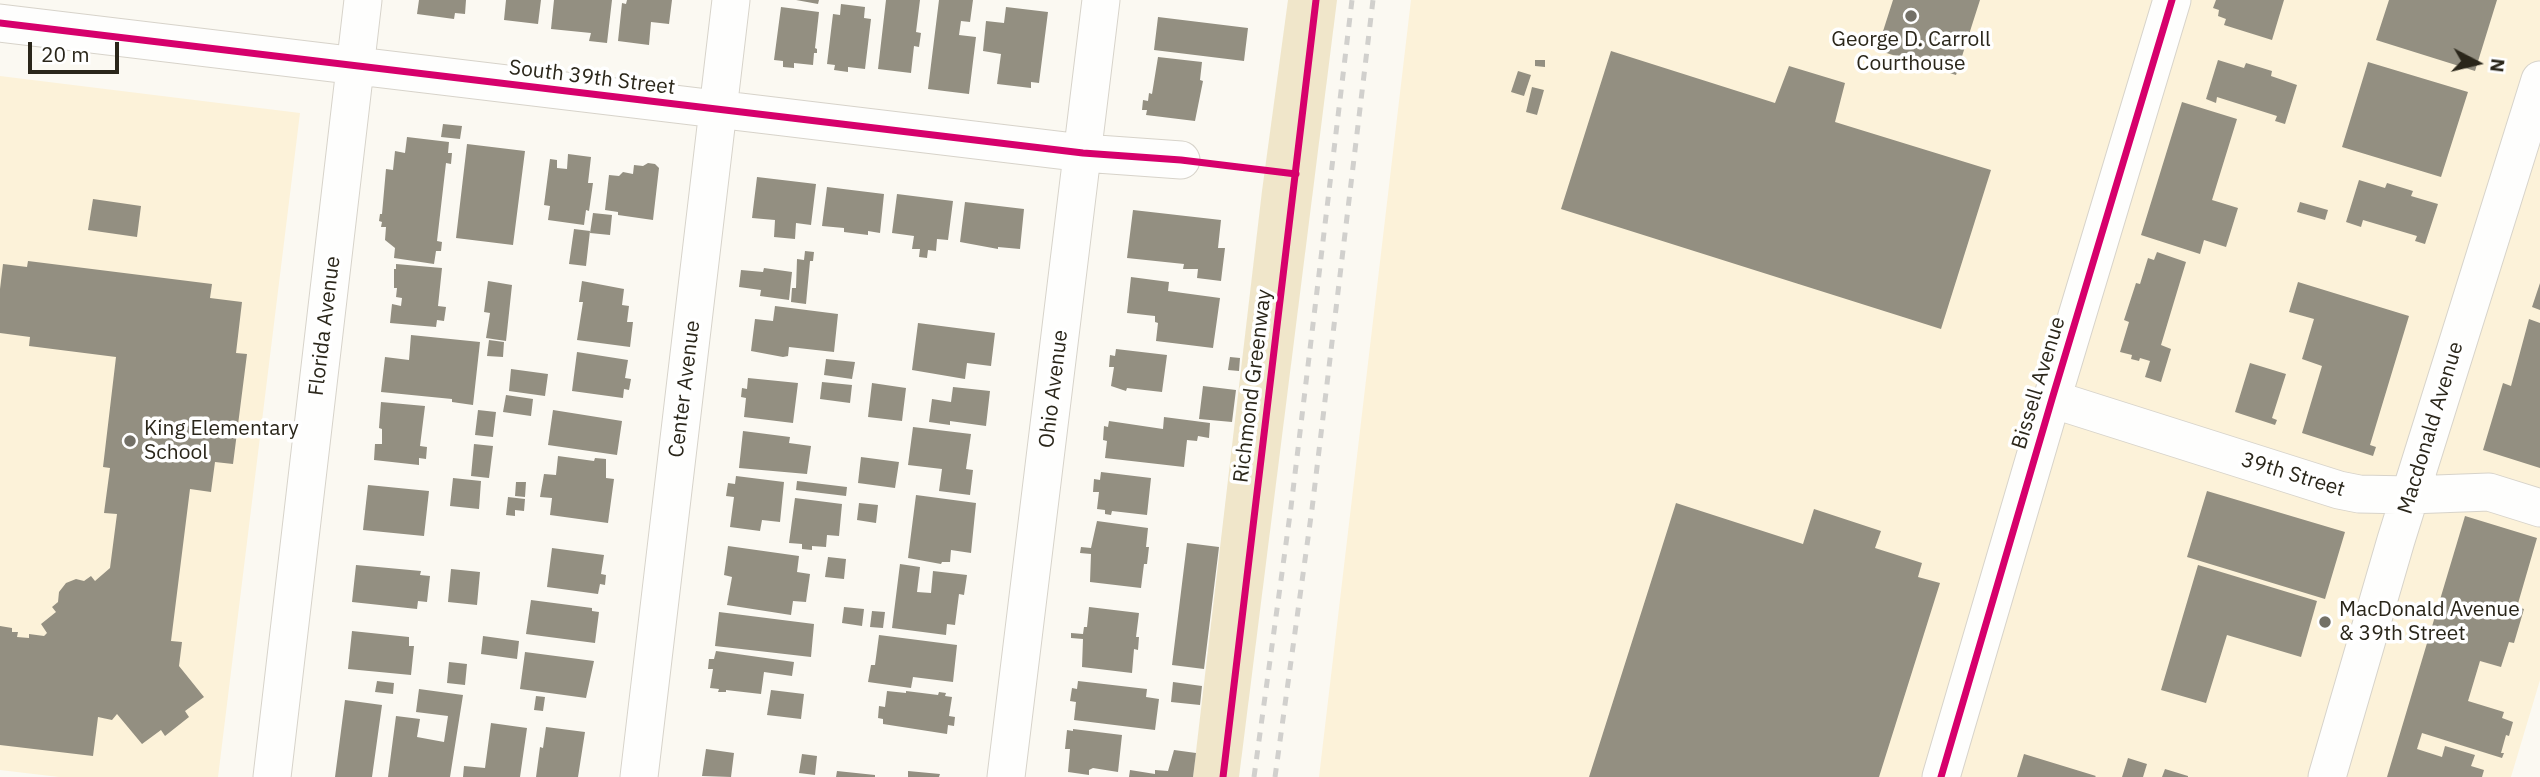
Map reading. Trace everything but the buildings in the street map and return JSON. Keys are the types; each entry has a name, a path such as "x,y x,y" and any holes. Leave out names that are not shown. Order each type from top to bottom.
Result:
{"street":[{"name":"Florida Avenue","path":"272,777 363,0"},
{"name":"Center Avenue","path":"639,777 731,0"},
{"name":"Ohio Avenue","path":"1006,777 1101,0"},
{"name":"Bissell Avenue","path":"1941,777 2172,0"},
{"name":"South 39th Street","path":"0,23 1083,153 1181,160"},
{"name":"Macdonald Avenue","path":"2327,777 2410,495 2532,136 2540,80"},
{"name":"39th Street","path":"2052,399 2339,490 2359,494 2410,495 2489,492 2540,508"}],"shaded area":[{"path":"1288,0 1337,0 1239,777 1193,777 1262,191"},
{"path":"1411,0 2540,0 2540,680 2511,777 1319,777"},
{"name":"King Elementary School","path":"0,76 300,113 218,777 59,777 0,770"}],"railway":[{"path":"1254,777 1291,507 1352,0"},
{"path":"1275,777 1312,509 1373,0"}],"cycle path":[{"name":"Richmond Greenway","path":"1223,777 1316,0"},
{"path":"1941,777 2172,0"},
{"path":"0,23 1083,153 1181,160 1296,174"}],"place":[{"name":"George D. Carroll Courthouse","path":"1911,16"},
{"name":"King Elementary School","path":"130,441"},
{"name":"MacDonald Avenue & 39th Street","path":"2325,622"}]}
